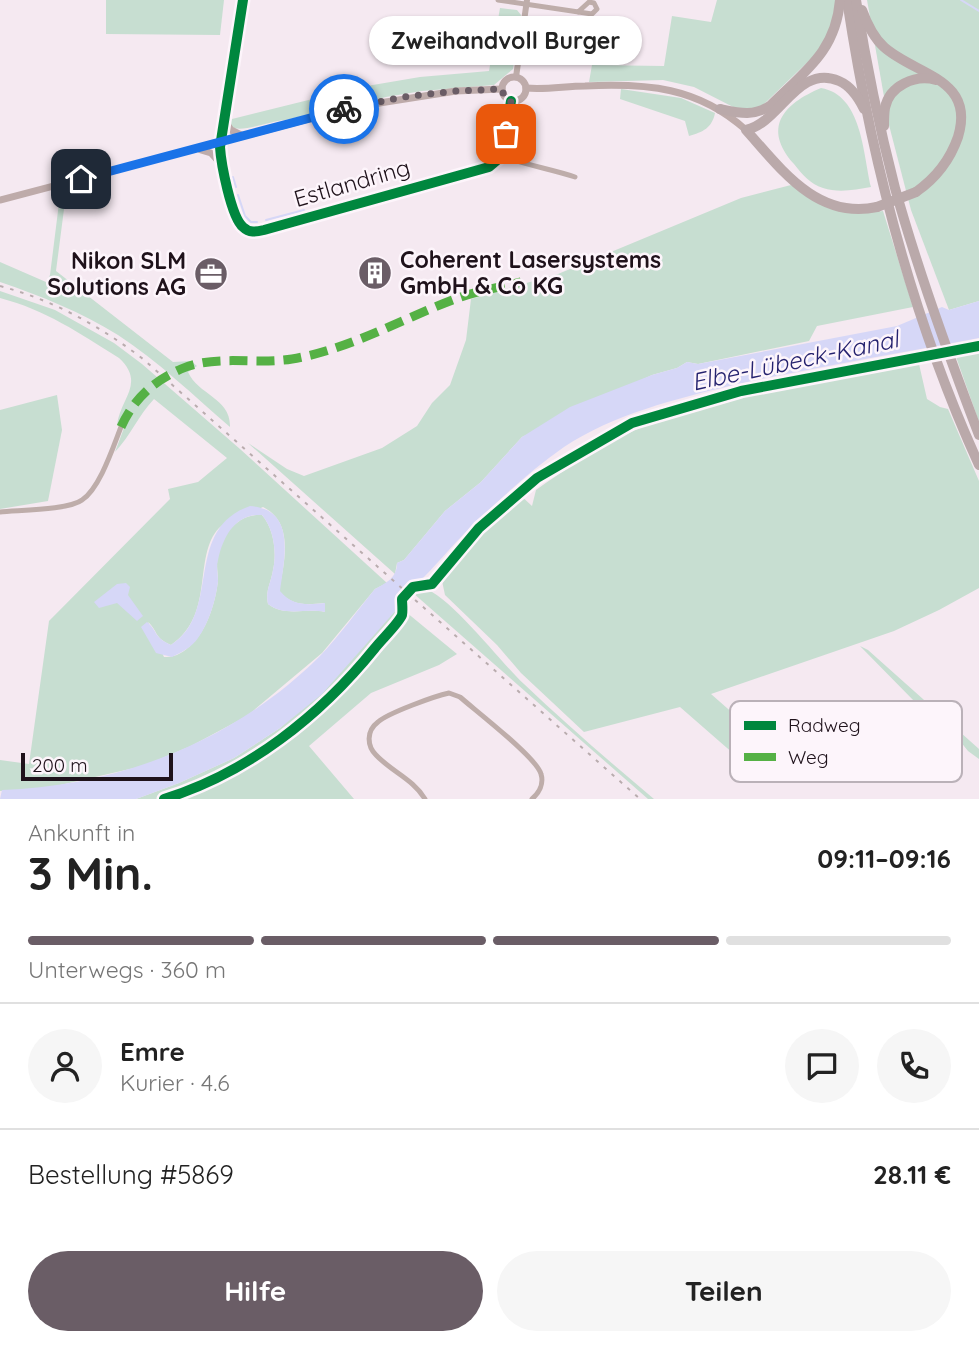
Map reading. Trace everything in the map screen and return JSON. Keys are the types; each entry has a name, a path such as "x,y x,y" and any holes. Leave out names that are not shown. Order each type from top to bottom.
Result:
{"highway":[{"path":"720,109 750,114 771,104 827,47 837,23 840,0"},
{"path":"847,0 870,124 908,277 928,339 979,465"},
{"path":"857,0 869,28 882,46 944,84 956,98 961,109 959,131 941,170 916,192 902,199 877,207 859,209 840,206 808,193 780,170 746,130 757,126 798,89 811,81 825,78 843,82 852,90 860,100 870,124"},
{"path":"857,0 895,188 979,435"},
{"path":"883,137 885,107 895,90 917,78 928,78 944,84"}],"main road":[{"path":"516,77 523,81 526,88 523,98 511,101 504,96 502,89 505,81 516,77"},
{"path":"526,88 607,85 669,88 720,109 746,130"},
{"path":"0,200 354,107 403,97 502,89"},
{"path":"224,120 231,130 243,136"},
{"path":"193,149 206,150 220,164"}],"street":[{"name":"Estlandring","path":"243,0 220,142 220,164 236,218 245,230 252,232 489,167 502,156"},
{"path":"498,0 527,2 578,12"},
{"path":"516,77 527,2"},
{"path":"511,101 502,156 575,177"},
{"path":"0,512 47,508 81,501 89,494 107,461 121,427"},
{"path":"425,799 411,781 378,757 371,748 369,738 378,722 449,693 460,697 537,764 542,783 532,799"}],"green space":[{"path":"106,0 224,0 220,35 106,34"},
{"path":"717,0 836,0 837,5 829,33 817,53 760,108 739,110 694,87 663,80 589,82 592,65 664,66 672,16 711,22"},
{"path":"867,0 979,0 979,301 949,310 911,210 889,125"},
{"path":"500,8 517,10 521,15 513,69 494,85 386,97 242,129 232,127 228,120 361,87 420,77 489,71"},
{"path":"821,88 835,93 853,113 871,187 841,191 818,186 803,175 784,151 778,128 781,118 796,102"},
{"path":"621,89 681,98 715,113 714,118 706,129 689,136 685,121 620,99"},
{"path":"791,185 835,207 859,212 883,211 913,307 817,326 809,341 698,364 687,362 677,368 652,375 522,437 481,482 445,511 404,560 397,563 395,574 248,443 287,469 304,476 382,448 417,426 432,403 450,385 466,340 471,299 558,274 741,198"},
{"path":"67,186 56,271 173,362 191,361 197,366 188,372 199,386 225,409 230,427 162,367 118,335 60,305 0,282 0,262 46,282 50,275 61,187"},
{"path":"0,291 55,310 114,343 240,449 387,583 375,589 322,653 247,716 191,746 143,766 43,789 0,791 0,760 29,764 49,621 170,499 168,489 198,482 227,458 154,399 115,452 124,428 117,425 119,416 131,383 127,367 119,358 62,323 0,298","holes":["263,507 280,523 285,544 279,591 300,603 324,603 325,612 288,611 268,604 274,541 262,515 244,518 230,529 221,546 215,597 202,631 183,652 164,657 148,622 159,637 171,645 185,632 194,618 199,602 206,554 219,528"]},
{"path":"979,349 979,422 955,354"},
{"path":"919,364 927,399 948,409 979,481 979,588 894,631 711,694 730,711 730,751 680,707 584,732 521,673 497,645 445,595 442,581 436,576 478,525 518,493 532,506 536,490 622,436 694,409 768,391"},
{"path":"57,395 62,430 48,501 0,509 0,410"},
{"path":"423,588 447,603 524,684 654,799 648,799 413,593 413,590"},
{"path":"401,598 406,612 457,654 439,665 371,693 309,746 354,799 136,799 234,758 280,728 397,609"},
{"path":"860,646 868,650 925,701 914,701"},
{"path":"962,734 979,749 979,759 962,744"}],"water":[{"name":"Elbe-Lübeck-Kanal","path":"979,301 979,338 733,385 646,409 583,435 540,465 504,495 416,585 406,591 397,609 322,694 280,728 234,758 136,799 0,799 2,790 46,787 132,768 174,753 251,712 287,686 320,656 375,589 393,576 397,563 404,560 445,511 481,482 522,437 570,407 687,362 698,364 897,326 942,307 949,310"},
{"path":"250,506 265,509 275,516 281,526 285,551 280,591 295,602 325,603 325,612 288,611 268,604 274,541 262,515 253,515 238,522 223,543 217,563 218,581 214,603 198,638 190,647 172,657 156,653 141,627 147,622 158,637 171,645 187,631 196,613 209,552 216,533 229,518"},
{"path":"126,583 130,587 128,595 143,616 137,621 117,603 99,608 94,602 117,584"}],"waterway":[{"path":"961,0 979,11"},
{"path":"233,177 236,187"},
{"path":"238,195 245,216 251,222 257,222"},
{"path":"266,220 304,210"},
{"path":"182,799 195,794"}],"railway":[{"path":"0,286 75,315 143,359 640,799"}],"marked path":[{"path":"121,427 145,392 181,369 208,362 278,361 314,354 356,341 458,298 521,282"}],"cycle path":[{"path":"243,0 220,147 234,213 248,230 264,230 489,167 502,156 511,101"},
{"path":"164,799 225,774 253,758 306,719 354,673 397,622 402,615 402,599 413,587 432,584 479,528 537,478 632,423 741,391 979,346"}],"way so far":[{"path":"344,109 403,97 502,89 506,99 511,101 506,134"}],"place":[{"name":"Zweihandvoll Burger","path":"506,134"},
{"name":"Coherent Lasersystems GmbH & Co KG","path":"375,273"},
{"name":"Nikon SLM Solutions AG","path":"211,274"}],"route":[{"path":"81,179 344,109"}]}
